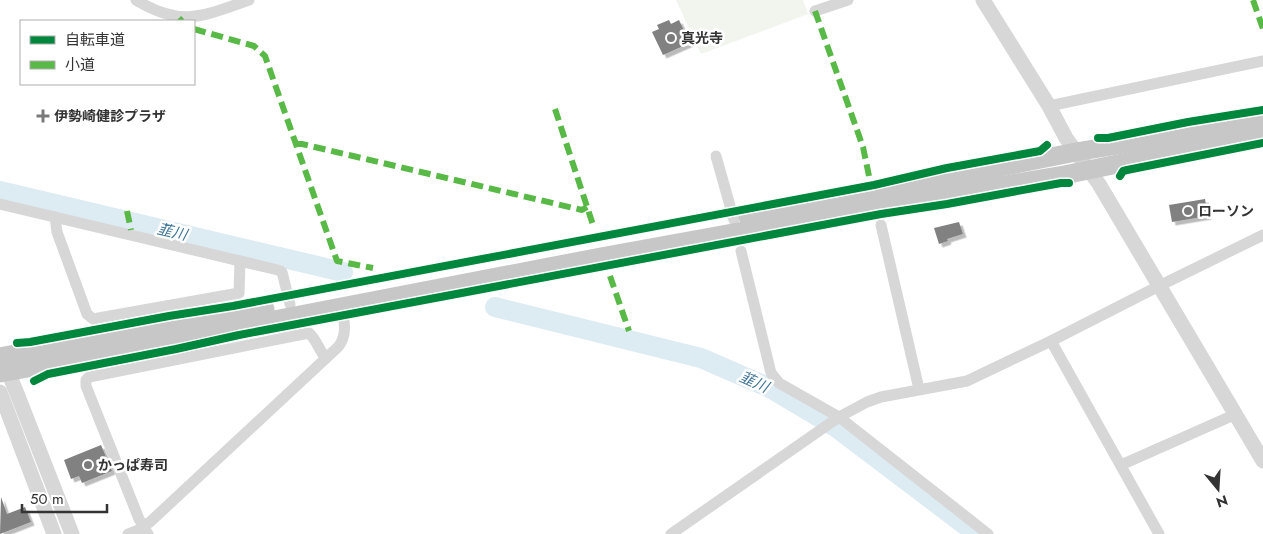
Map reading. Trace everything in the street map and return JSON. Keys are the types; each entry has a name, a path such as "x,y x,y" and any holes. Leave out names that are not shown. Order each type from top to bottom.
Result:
{"highway":[{"path":"2,366 162,326 290,304 602,243 734,220 1076,152 1263,120"},
{"path":"2,366 167,343 253,324 606,256 1089,170 1263,134"}],"street":[{"path":"136,0 162,13 179,18 202,16 249,0"},
{"path":"815,11 848,0"},
{"path":"983,0 1049,106 1066,138 1089,170 1263,460"},
{"path":"1049,106 1263,61"},
{"path":"716,156 734,220"},
{"path":"0,204 282,272 290,304"},
{"path":"55,217 57,232 87,314 93,319 239,293 240,261"},
{"path":"881,225 919,389"},
{"path":"671,534 837,418 867,402 919,389 967,381 1263,235"},
{"path":"741,251 771,373 778,383 837,418 988,534"},
{"path":"128,534 145,530 338,347 344,339 345,330 342,307"},
{"path":"145,530 86,386 86,380 89,377 309,334 326,358"},
{"path":"1051,341 1159,534"},
{"path":"2,366 72,534"},
{"path":"0,392 54,534"},
{"path":"1122,465 1236,414"}],"shaded area":[{"path":"676,0 803,0 808,14 701,54"}],"building":[{"name":"真光寺","path":"669,20 671,24 679,20 690,43 663,55 652,32 659,29 657,25"},
{"name":"ローソン","path":"1205,199 1208,216 1172,222 1169,205"},
{"path":"959,222 963,234 947,239 948,241 939,244 934,228"},
{"name":"かっぱ寿司","path":"101,445 112,471 82,483 79,476 71,479 64,460"},
{"path":"1,497 7,514 25,507 31,522 0,534"}],"waterway":[{"name":"韮川","path":"0,191 343,272"},
{"name":"韮川","path":"495,307 701,358 770,388 837,428 977,534"}],"marked path":[{"path":"1253,0 1263,29"},
{"path":"815,11 863,147 869,176"},
{"path":"195,29 254,46 265,56 337,261 373,268"},
{"path":"555,109 594,228"},
{"path":"296,144 582,210 587,207"},
{"path":"127,211 131,230"},
{"path":"610,276 629,331"}],"cycle path":[{"path":"1098,138 1108,138 1188,122 1263,110"},
{"path":"1120,176 1123,171 1127,170 1263,143"},
{"path":"17,343 233,306 874,185 947,168 1040,151 1047,145"},
{"path":"34,381 48,374 239,335 881,214 1069,183"}],"place":[{"name":"真光寺","path":"671,38"},
{"name":"伊勢崎健診プラザ","path":"43,116"},
{"name":"ローソン","path":"1188,211"},
{"name":"かっぱ寿司","path":"88,465"}]}
